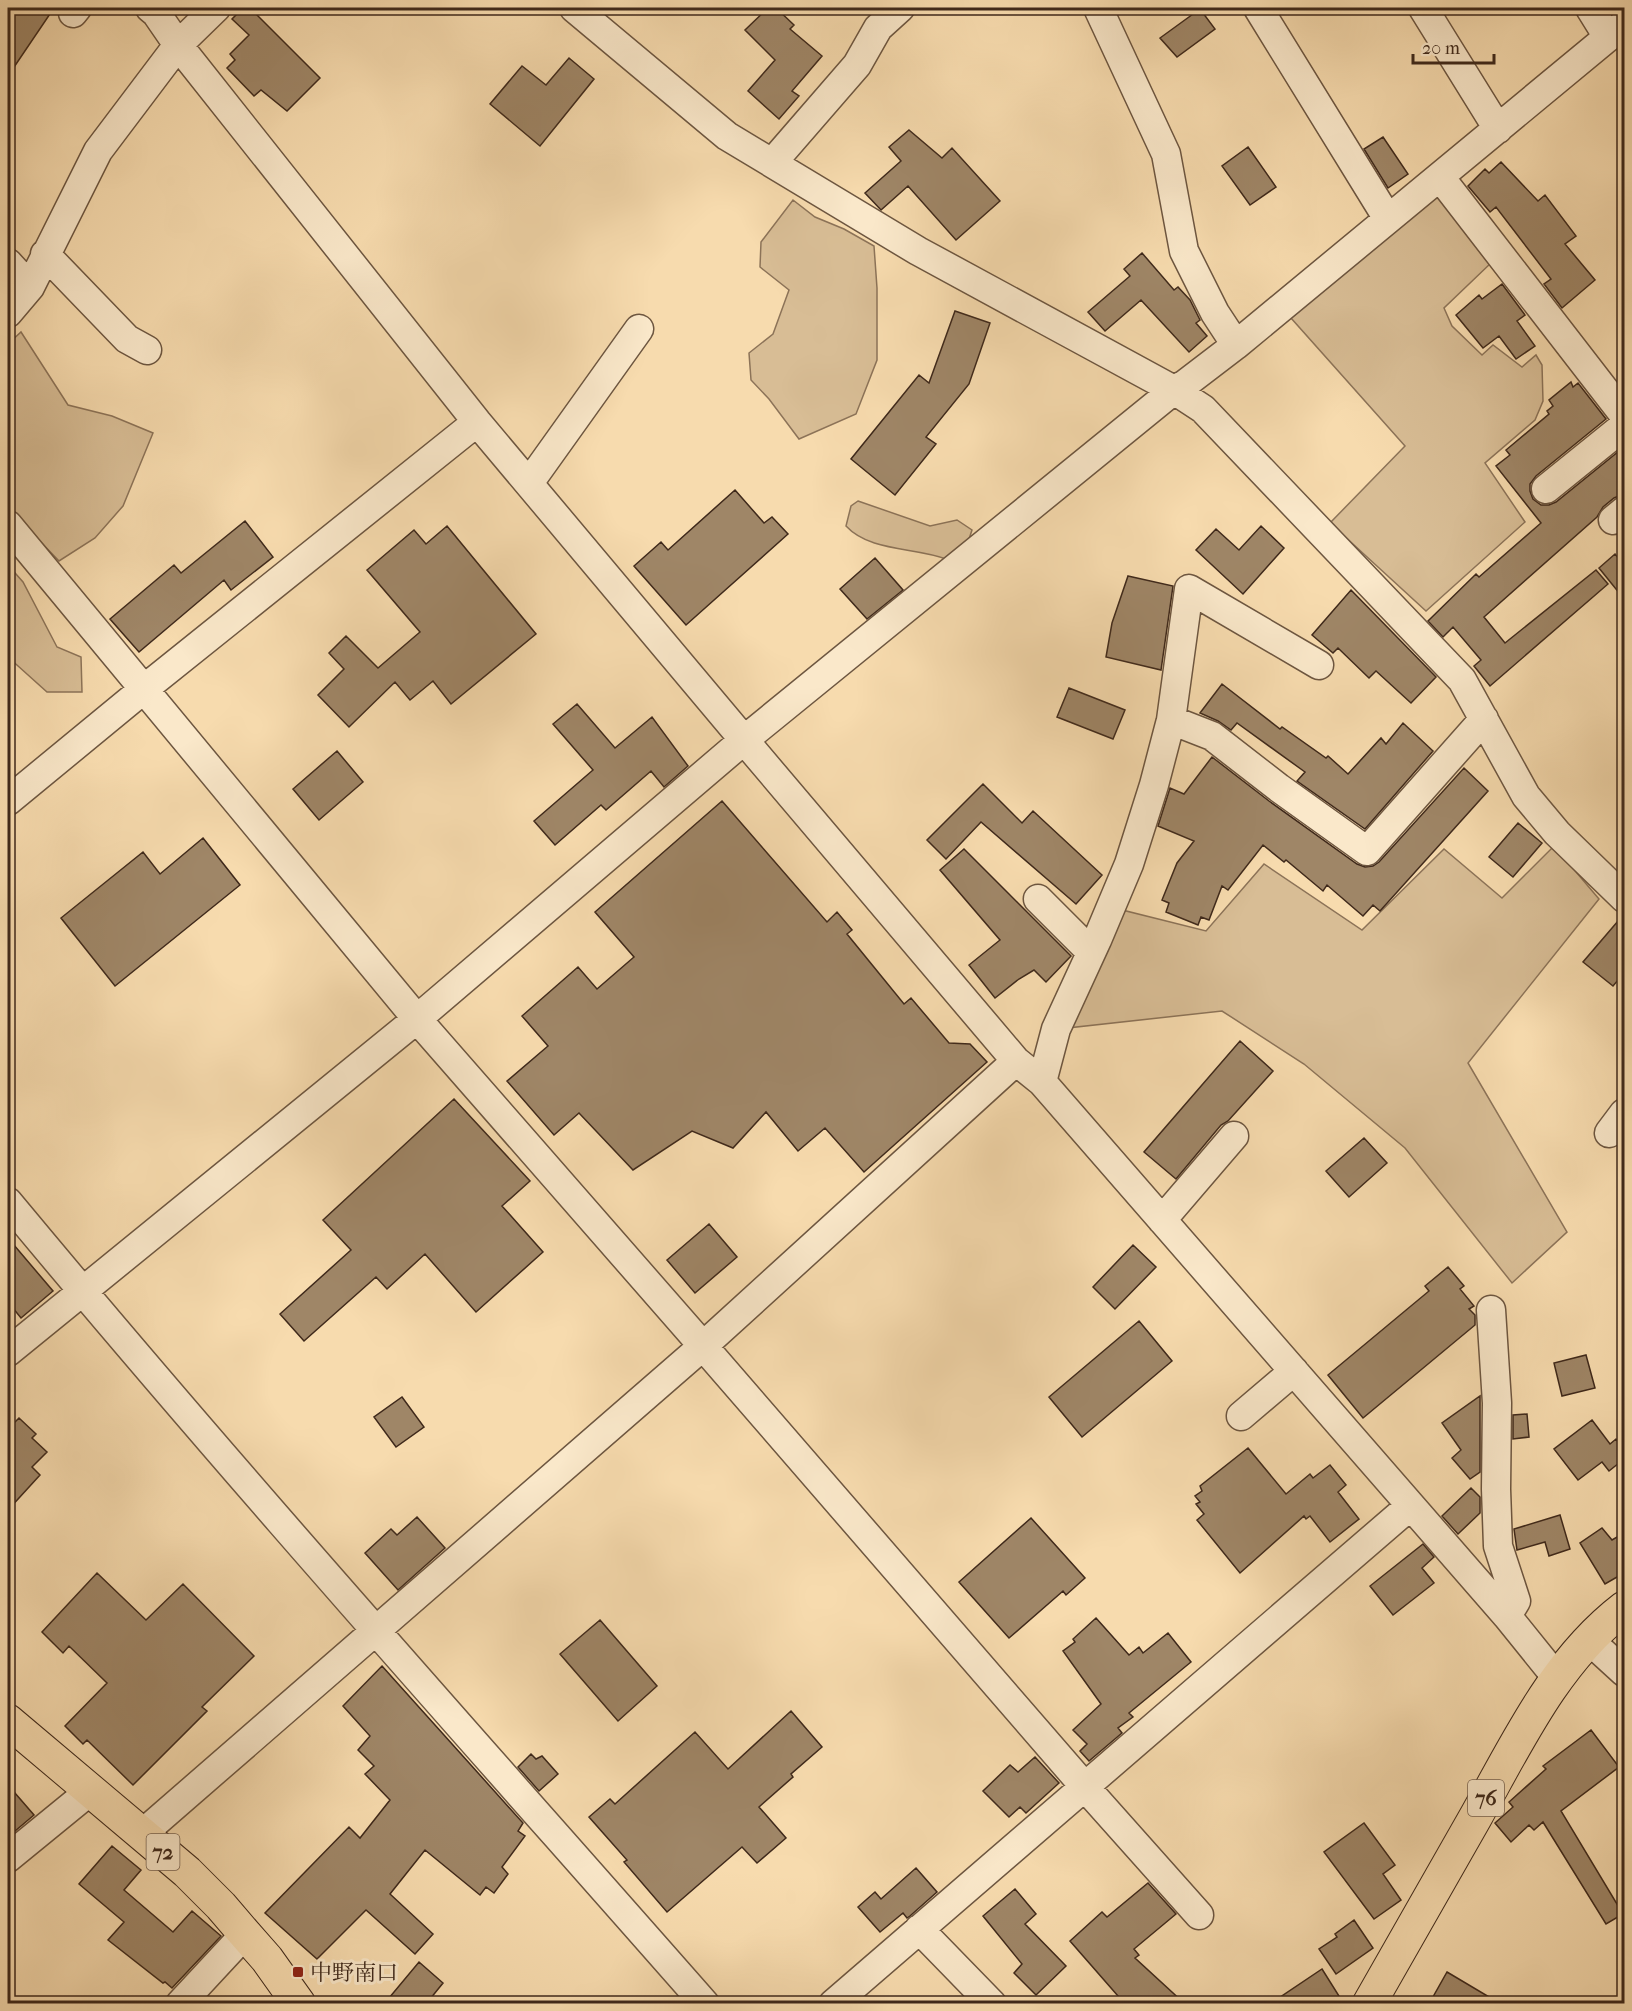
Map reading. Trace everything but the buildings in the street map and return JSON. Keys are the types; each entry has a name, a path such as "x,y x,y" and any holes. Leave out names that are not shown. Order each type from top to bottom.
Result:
{"main road":[{"name":"76","path":"1369,2004 1523,1731 1557,1678 1589,1640 1624,1608"},
{"name":"72","path":"8,1721 187,1872 221,1906 267,1959 299,2004"}],"street":[{"path":"150,8 477,422 744,741 1016,1061 1042,1082 1507,1616 1557,1678"},
{"path":"8,313 30,287 98,151 178,45 216,8"},
{"path":"574,8 728,136 918,251 1174,390 1203,409 1462,680 1526,796 1557,833 1622,888"},
{"path":"772,163 857,65 878,28 900,8"},
{"path":"1098,8 1166,154 1184,251 1215,313 1236,345"},
{"path":"1258,8 1388,219"},
{"path":"1423,8 1498,129"},
{"path":"8,1352 417,1019 744,741 1174,390 1236,345 1616,31 1590,8"},
{"path":"1440,177 1624,415"},
{"path":"45,254 127,339 147,350"},
{"path":"8,263 30,287"},
{"path":"529,483 639,329"},
{"path":"8,801 477,422"},
{"path":"1546,489 1624,426"},
{"path":"8,525 417,1019 1084,1787 1199,1915"},
{"path":"1042,1082 1056,1029 1129,864 1154,785 1171,720 1189,589 1319,665"},
{"path":"1171,720 1212,736 1279,788 1368,850 1484,720"},
{"path":"1038,899 1091,952"},
{"path":"142,1834 703,1346 1016,1061"},
{"path":"1162,1220 1234,1136"},
{"path":"8,1202 82,1292 705,2004"},
{"path":"1491,1310 1497,1403 1498,1545 1516,1600 1507,1616"},
{"path":"1241,1416 1294,1371"},
{"path":"833,2004 1410,1506"},
{"path":"1589,1640 1624,1672"},
{"path":"8,1858 90,1791"},
{"path":"919,1929 992,2004"},
{"path":"180,2004 245,1934"}],"shaded area":[{"path":"1440,190 1491,263 1444,308 1452,326 1482,355 1493,345 1522,367 1536,355 1542,365 1543,401 1535,420 1485,463 1525,522 1426,611 1330,523 1405,446 1291,318"},
{"path":"793,200 815,217 844,229 874,246 877,288 877,360 856,414 799,439 769,399 751,380 749,353 773,334 789,290 760,267 761,242"},
{"path":"21,332 68,405 112,416 153,433 123,506 95,538 59,561 8,508 8,344"},
{"path":"858,501 930,526 957,520 972,530 967,545 946,559 880,545 856,534 846,526 851,506"},
{"path":"8,565 23,582 57,647 81,657 82,692 47,692 8,657"},
{"path":"1554,846 1599,899 1468,1063 1567,1232 1512,1283 1405,1148 1304,1064 1222,1011 1067,1028 1122,910 1206,931 1264,864 1362,930 1444,849 1502,898"}],"place":[{"name":"中野南口","path":"298,1972"}]}
